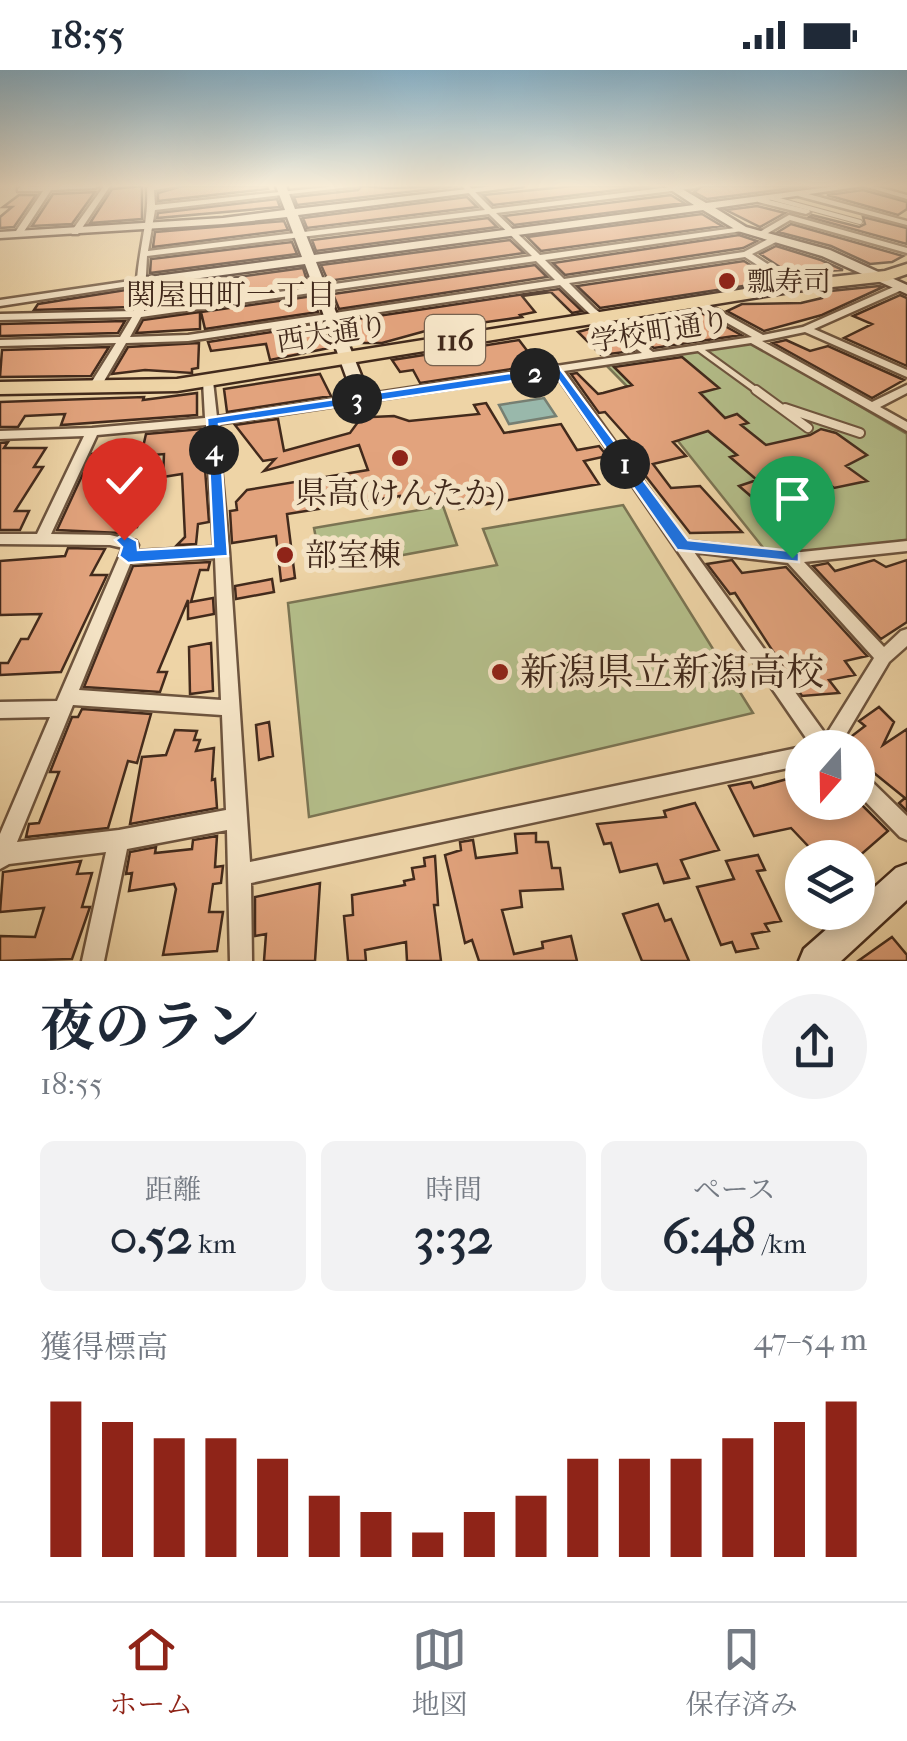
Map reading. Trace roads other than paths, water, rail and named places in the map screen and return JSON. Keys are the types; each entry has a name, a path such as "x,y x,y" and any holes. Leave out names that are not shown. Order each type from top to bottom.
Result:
{"highway":[{"name":"西大通り","path":"0,388 94,388 208,381 796,286 880,276 905,282"}],"street":[{"path":"18,234 22,228"},
{"path":"75,232 78,228"},
{"path":"94,388 139,314 148,228"},
{"path":"0,235 152,228"},
{"path":"298,228 362,398"},
{"path":"143,254 368,228"},
{"path":"508,228 592,311 604,316 651,355"},
{"path":"0,303 562,228"},
{"path":"760,234 771,228"},
{"path":"829,228 907,250"},
{"path":"0,317 139,314 742,229 826,253 880,276"},
{"path":"0,343 188,338 746,254 775,238"},
{"path":"244,242 250,269"},
{"path":"746,254 796,286"},
{"name":"学校町通り","path":"0,435 92,432 212,421 757,339 806,329 905,282"},
{"path":"698,302 907,426"},
{"path":"806,329 907,374"},
{"path":"558,370 813,730"},
{"path":"208,381 222,552 241,961"},
{"path":"872,407 907,388"},
{"path":"42,539 92,432"},
{"path":"0,539 124,540 131,545 1,856"},
{"path":"683,546 792,558 907,546"},
{"path":"128,556 222,552"},
{"path":"792,558 883,657"},
{"path":"837,730 883,657 907,636"},
{"path":"0,710 66,703 229,708"},
{"path":"240,875 785,760"},
{"path":"875,798 907,830"},
{"path":"1,856 237,818"},
{"path":"93,961 118,840"},
{"path":"816,961 907,879"}],"lane":[{"path":"698,348 808,428"},
{"path":"776,405 860,432"}],"place":[{"name":"瓢寿司","path":"727,281"},
{"name":"県高(けんたか)","path":"400,458"},
{"name":"部室棟","path":"285,555"},
{"name":"新潟県立新潟高校","path":"500,672"}],"district":[{"name":"関屋田町一丁目","path":"231,295"}]}
